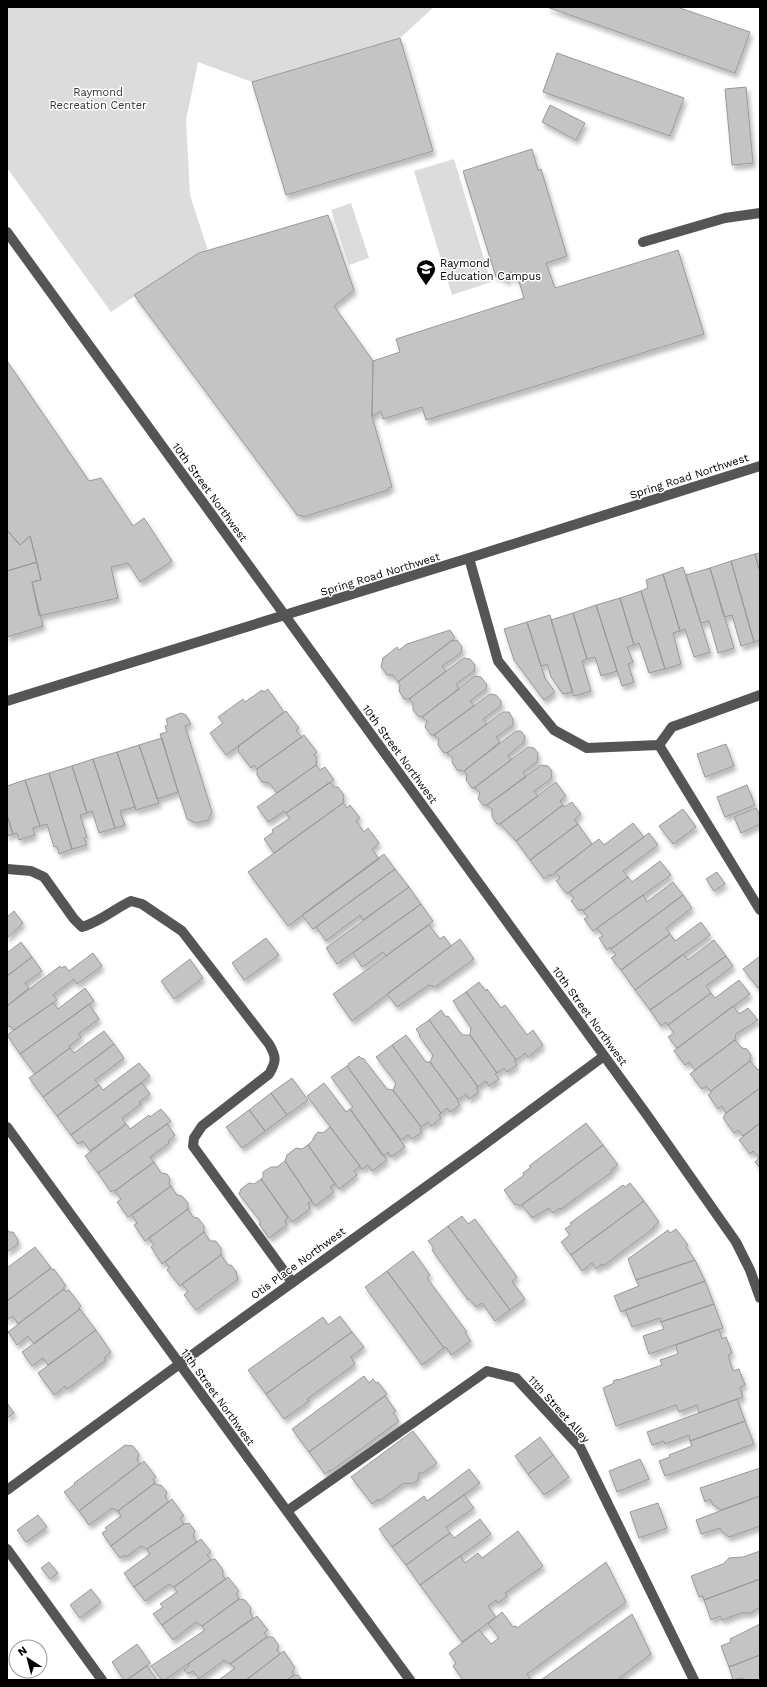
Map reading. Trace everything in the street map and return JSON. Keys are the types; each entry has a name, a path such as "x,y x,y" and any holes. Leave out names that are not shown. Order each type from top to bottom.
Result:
{"street":[{"path":"643,242 725,218 760,213"},
{"name":"10th Street Northwest","path":"7,232 604,1056 736,1242 750,1270 760,1298"},
{"name":"Spring Road Northwest","path":"7,701 760,466"},
{"path":"469,558 498,661 554,730 587,748 659,745"},
{"path":"659,745 672,727 760,695"},
{"path":"659,745 760,910"},
{"path":"7,869 31,871 44,877 74,919 82,927 94,924 119,907 131,901 142,904 182,931 269,1044 275,1054 274,1064 269,1074 202,1126 194,1138 193,1146 292,1282"},
{"name":"Otis Place Northwest","path":"7,1490 604,1056"},
{"name":"11th Street Northwest","path":"7,1127 410,1680"},
{"name":"11th Street Alley","path":"287,1511 487,1371 516,1378 580,1448 694,1680"},
{"path":"7,1549 102,1680"}],"green space":[{"name":"Raymond Recreation Center","path":"7,7 434,7 400,38 252,82 198,62 186,120 190,195 208,251 199,253 111,312 7,168"},
{"path":"454,159 491,282 452,295 414,171"},
{"path":"351,203 369,258 349,265 331,210"}],"building":[{"path":"547,7 677,7 750,32 735,73"},
{"path":"400,38 433,151 286,195 252,82"},
{"path":"557,53 684,98 670,136 543,92"},
{"path":"746,87 753,163 732,165 725,89"},
{"path":"550,105 585,123 576,140 542,122"},
{"path":"532,149 538,170 541,169 567,256 546,263 555,288 678,250 704,334 426,420 422,407 383,419 381,411 372,416 373,361 400,352 396,339 524,298 518,278 514,279 512,272 509,273 510,277 507,281 503,279 502,275 496,277 463,171"},
{"path":"328,215 354,290 334,306 373,361 372,416 392,487 388,488 388,490 303,517 302,515 298,516 134,295 199,253"},
{"path":"7,361 89,481 101,478 133,526 144,518 172,561 140,582 128,563 111,567 118,598 39,616 32,582 41,580 30,536 20,545 7,530"},
{"path":"7,530 20,545 30,536 37,562 7,571"},
{"path":"760,553 760,573 755,554"},
{"path":"755,554 760,573 760,640 754,642 731,561"},
{"path":"731,561 754,642 741,646 732,615 724,617 710,568"},
{"path":"37,562 41,580 32,582 43,626 7,637 7,571"},
{"path":"683,567 710,652 694,657 685,629 680,631 663,574"},
{"path":"710,568 734,648 718,653 709,621 701,623 686,575"},
{"path":"663,574 680,631 673,633 681,664 665,669 641,591 648,588 646,580"},
{"path":"641,591 665,669 649,673 639,643 634,645 620,598"},
{"path":"620,598 634,645 627,647 633,662 628,664 634,682 622,686 596,605"},
{"path":"596,605 617,671 601,676 595,657 587,659 573,613"},
{"path":"573,613 587,659 582,661 591,691 574,696 551,620"},
{"path":"550,615 572,692 563,694 551,677 547,664 541,666 527,622"},
{"path":"527,622 545,678 555,692 544,700 514,660 504,629"},
{"path":"450,630 455,638 398,682 393,675 387,675 381,667 383,658 397,647 399,650 407,644"},
{"path":"457,640 462,647 461,653 442,666 446,671 409,699 404,699 399,691 400,685 398,682 451,641"},
{"path":"464,658 470,659 475,665 474,671 456,684 459,689 422,717 418,716 413,710 413,703 409,699"},
{"path":"475,676 481,677 487,685 486,689 470,701 474,706 434,735 431,735 425,727 427,721 422,717"},
{"path":"268,689 284,712 226,755 210,733 223,723 218,717 243,699 245,702 262,690 264,692"},
{"path":"490,694 496,695 501,701 501,706 483,719 487,724 447,753 443,752 438,745 439,739 434,735"},
{"path":"286,711 299,728 296,730 302,737 257,769 254,765 251,768 238,751 239,746"},
{"path":"503,712 509,712 513,719 513,725 496,737 500,742 464,771 457,770 452,762 453,758 447,753"},
{"path":"181,713 186,715 191,724 185,726 212,812 208,820 196,823 187,819 160,734 167,732 165,726 168,725 166,719"},
{"path":"516,731 521,731 525,736 524,742 508,755 511,760 472,788 466,780 467,775 464,771"},
{"path":"304,735 317,752 314,755 317,758 316,765 277,793 269,783 262,782 257,775 257,769"},
{"path":"162,738 178,792 157,799 139,745"},
{"path":"726,744 734,766 705,777 697,754"},
{"path":"139,745 159,803 136,810 117,752"},
{"path":"528,747 534,748 538,753 537,762 523,772 526,777 487,805 483,805 478,799 480,793 476,788 474,788"},
{"path":"117,752 135,807 120,811 125,825 115,828 93,759"},
{"path":"93,759 115,828 99,833 92,811 87,813 72,766"},
{"path":"316,765 320,770 325,767 334,780 286,813 284,811 268,822 257,807"},
{"path":"541,765 548,766 552,771 551,779 534,791 538,796 500,824 497,824 492,817 492,809 487,805"},
{"path":"72,766 87,813 80,815 87,837 84,838 87,845 72,849 49,773"},
{"path":"49,773 72,849 59,854 57,846 54,847 47,824 40,826 25,780"},
{"path":"25,780 40,826 33,828 35,835 19,840 17,833 13,834 7,815 7,786"},
{"path":"330,782 334,787 338,787 344,795 343,803 274,853 264,839 273,832 272,830 290,818 286,813"},
{"path":"556,782 566,796 560,801 563,805 516,841 500,824"},
{"path":"747,785 755,805 725,817 717,797"},
{"path":"572,802 581,814 574,820 578,824 530,860 516,841 563,805 564,807"},
{"path":"343,803 347,808 350,805 360,818 356,821 364,832 368,828 379,843 372,849 379,859 288,926 248,872"},
{"path":"756,808 760,816 760,824 741,833 734,817"},
{"path":"683,809 696,827 673,844 659,826"},
{"path":"7,815 13,834 7,836"},
{"path":"633,823 644,837 567,894 556,881 560,878 555,872 599,839 604,845"},
{"path":"578,824 592,844 551,876 550,874 544,879 530,860"},
{"path":"649,833 658,845 623,871 628,877 583,911 582,909 579,911 571,901 574,898 569,892"},
{"path":"384,854 395,869 313,929 302,915"},
{"path":"660,861 671,875 593,931 584,919 588,917 583,911 628,877 632,882"},
{"path":"395,869 409,887 363,920 360,915 326,941 316,927"},
{"path":"717,872 725,884 714,891 706,879"},
{"path":"673,882 683,895 611,949 610,947 607,950 599,938 603,936 597,928 643,895 647,902"},
{"path":"409,887 421,904 337,964 326,948"},
{"path":"683,895 692,908 666,928 670,934 621,970 611,958 616,955 611,949"},
{"path":"421,904 433,921 386,956 383,952 362,967 353,953"},
{"path":"14,911 23,923 7,938 7,917"},
{"path":"701,922 710,935 635,990 621,970 670,934 675,941"},
{"path":"429,925 440,939 444,936 451,946 352,1021 333,994"},
{"path":"266,938 279,955 244,980 232,963"},
{"path":"460,939 474,959 435,987 429,985 397,1007 387,994"},
{"path":"714,940 726,956 650,1010 635,990 683,954 688,960"},
{"path":"21,942 32,957 7,976 7,953"},
{"path":"93,953 102,966 77,984 74,979 53,995 57,1000 14,1030 7,1026 7,1006 60,966 61,968 65,966 69,971"},
{"path":"726,956 733,966 706,986 711,993 668,1025 666,1022 661,1026 650,1010"},
{"path":"760,956 760,986 758,988 743,969"},
{"path":"32,957 42,971 25,983 29,988 7,1006 7,976"},
{"path":"190,959 203,978 174,999 161,981"},
{"path":"739,980 750,994 677,1048 668,1037 674,1033 668,1025 711,993 715,998"},
{"path":"479,982 486,991 487,989 501,1008 505,1005 527,1035 533,1030 543,1045 528,1057 525,1053 516,1060 466,992"},
{"path":"85,988 94,1001 20,1054 7,1035 53,1003 58,1009"},
{"path":"466,992 516,1060 514,1061 517,1065 507,1072 504,1068 497,1073 470,1035 471,1028 453,1001"},
{"path":"89,1004 99,1019 78,1034 81,1037 69,1046 70,1048 35,1074 20,1054"},
{"path":"733,1006 739,1014 748,1008 758,1020 736,1034 735,1040 695,1070 689,1062 685,1065 674,1051"},
{"path":"441,1010 446,1017 448,1016 462,1035 470,1035 497,1073 495,1074 499,1079 489,1086 486,1081 478,1087 429,1020"},
{"path":"429,1020 478,1087 476,1088 479,1092 469,1099 466,1094 458,1100 430,1062 433,1055 419,1036 420,1035 416,1029"},
{"path":"104,1031 114,1044 43,1097 29,1078 70,1048 74,1053"},
{"path":"406,1035 426,1062 430,1062 458,1100 457,1101 460,1105 450,1112 447,1108 441,1113 392,1045"},
{"path":"735,1040 742,1048 747,1049 751,1055 750,1061 711,1091 706,1086 702,1089 690,1074"},
{"path":"114,1044 124,1058 95,1080 99,1085 57,1116 43,1097"},
{"path":"392,1045 441,1113 439,1115 441,1118 431,1126 428,1122 421,1127 393,1090 396,1083 376,1057"},
{"path":"359,1056 362,1059 363,1058 387,1089 393,1090 421,1127 420,1129 422,1132 412,1139 408,1135 401,1140 347,1066"},
{"path":"750,1061 757,1069 760,1070 760,1088 726,1113 722,1106 718,1109 708,1095 711,1091"},
{"path":"139,1063 150,1076 71,1135 57,1116 99,1085 103,1090"},
{"path":"347,1066 405,1147 391,1157 388,1152 383,1156 350,1109 353,1107 331,1077"},
{"path":"292,1078 308,1100 287,1115 271,1093"},
{"path":"142,1083 150,1094 139,1102 141,1104 122,1118 126,1124 90,1151 83,1141 78,1144 71,1135"},
{"path":"324,1083 346,1112 350,1109 387,1160 372,1171 368,1165 362,1169 307,1096"},
{"path":"760,1088 760,1123 743,1136 738,1130 734,1133 723,1118 726,1113"},
{"path":"271,1093 287,1115 265,1131 249,1110"},
{"path":"161,1109 171,1121 98,1173 85,1156 126,1124 130,1129 149,1115 150,1117"},
{"path":"249,1110 265,1131 242,1148 226,1127"},
{"path":"586,1123 603,1145 520,1206 517,1204 515,1205 504,1190 524,1175 523,1173 531,1167 529,1166"},
{"path":"760,1123 759,1158 753,1151 750,1154 739,1140"},
{"path":"167,1124 175,1135 168,1141 169,1143 150,1157 154,1162 115,1191 114,1190 111,1192 98,1173"},
{"path":"330,1127 360,1166 354,1171 357,1175 339,1189 308,1145 318,1132 323,1133"},
{"path":"308,1145 335,1184 330,1187 334,1192 315,1206 285,1161 287,1155 296,1148 302,1149"},
{"path":"603,1145 618,1165 611,1170 612,1172 561,1209 560,1208 553,1213 549,1208 532,1218 522,1205"},
{"path":"760,1157 760,1168 755,1162"},
{"path":"285,1161 312,1201 308,1203 310,1209 292,1222 261,1179 263,1177 263,1172 271,1167 277,1167"},
{"path":"154,1162 161,1173 167,1174 170,1178 169,1184 171,1186 128,1217 117,1202 121,1199 115,1191"},
{"path":"261,1179 288,1218 285,1220 287,1225 269,1238 259,1224 261,1222 239,1194 241,1189 249,1183 254,1184"},
{"path":"630,1183 644,1201 571,1255 561,1242 570,1235 565,1229 572,1224 570,1223 623,1185 625,1187"},
{"path":"171,1186 177,1195 182,1196 188,1203 188,1209 145,1241 134,1225 137,1223 132,1215"},
{"path":"644,1201 659,1222 653,1227 654,1228 603,1266 602,1264 596,1269 592,1263 582,1271 571,1255"},
{"path":"188,1209 193,1217 198,1218 204,1226 204,1232 162,1264 151,1247 154,1245 149,1238"},
{"path":"462,1216 468,1224 475,1219 517,1277 512,1281 525,1299 510,1310 448,1226"},
{"path":"448,1226 510,1310 495,1321 482,1303 476,1307 469,1299 468,1300 432,1250 434,1248 428,1241"},
{"path":"7,1229 9,1232 13,1232 18,1240 18,1244 7,1252"},
{"path":"676,1229 688,1245 686,1247 695,1260 636,1280 628,1259 668,1230 670,1233"},
{"path":"204,1232 210,1241 216,1241 221,1248 221,1255 180,1286 167,1270 170,1268 165,1262"},
{"path":"35,1247 51,1268 7,1301 7,1268"},
{"path":"413,1251 430,1275 427,1278 467,1332 465,1333 471,1341 451,1355 446,1347 444,1348 387,1271"},
{"path":"221,1255 228,1265 231,1265 236,1271 238,1279 196,1310 184,1295 188,1292 182,1284"},
{"path":"695,1260 705,1281 621,1312 614,1296 639,1286 636,1280"},
{"path":"51,1268 52,1270 54,1269 66,1286 63,1288 64,1289 18,1324 13,1316 7,1320 7,1301"},
{"path":"387,1271 444,1348 422,1365 365,1287"},
{"path":"705,1281 714,1304 661,1322 660,1318 632,1327 625,1310"},
{"path":"64,1289 66,1292 69,1290 81,1306 79,1308 80,1309 34,1344 28,1336 17,1345 8,1332"},
{"path":"714,1304 723,1328 649,1354 643,1336 664,1329 661,1322"},
{"path":"80,1309 96,1330 48,1365 43,1358 32,1366 22,1352"},
{"path":"340,1316 352,1332 266,1394 248,1370 323,1317 328,1325"},
{"path":"719,1329 722,1339 726,1337 732,1353 728,1355 733,1371 739,1369 745,1385 740,1387 743,1397 699,1413 697,1405 679,1412 676,1405 616,1426 603,1388 614,1383 613,1381 618,1379 662,1365 660,1360 678,1354 676,1345"},
{"path":"96,1330 111,1352 104,1358 106,1360 67,1389 65,1386 54,1395 38,1373"},
{"path":"352,1332 364,1347 351,1357 355,1364 307,1399 309,1401 284,1419 266,1394"},
{"path":"364,1376 369,1383 373,1379 376,1383 378,1382 387,1394 309,1452 292,1429"},
{"path":"385,1396 396,1411 393,1413 399,1421 325,1474 309,1452"},
{"path":"737,1399 745,1421 690,1441 689,1435 665,1444 664,1441 652,1445 647,1432"},
{"path":"7,1403 14,1413 7,1418"},
{"path":"745,1421 754,1444 665,1476 659,1461 670,1457 669,1455 692,1446 690,1441"},
{"path":"413,1431 437,1463 423,1473 419,1473 418,1480 412,1484 404,1483 379,1501 378,1499 372,1504 351,1477"},
{"path":"540,1437 553,1455 528,1474 515,1456"},
{"path":"125,1445 133,1446 139,1454 137,1460 140,1464 79,1511 64,1492"},
{"path":"553,1455 569,1477 544,1495 528,1474"},
{"path":"640,1459 649,1479 617,1492 609,1471"},
{"path":"144,1461 156,1477 153,1479 155,1483 118,1511 112,1508 89,1525 79,1511"},
{"path":"760,1468 760,1496 721,1510 713,1505 710,1499 705,1502 700,1488"},
{"path":"469,1469 480,1483 392,1547 379,1529 424,1496 427,1501"},
{"path":"155,1483 157,1485 161,1485 167,1492 165,1497 169,1502 111,1546 102,1533 107,1530 105,1528 121,1516 118,1511"},
{"path":"464,1495 474,1508 446,1527 450,1533 406,1565 392,1547"},
{"path":"760,1496 760,1526 729,1537 722,1532 720,1528 701,1534 696,1520"},
{"path":"172,1499 184,1516 180,1518 184,1524 147,1549 141,1546 126,1557 125,1555 120,1558 111,1546"},
{"path":"658,1503 667,1528 639,1538 630,1512"},
{"path":"38,1515 47,1527 26,1542 17,1530"},
{"path":"480,1519 491,1534 420,1585 406,1565 450,1533 454,1538"},
{"path":"189,1523 195,1531 193,1536 197,1542 134,1587 124,1573 150,1554 147,1549 184,1524"},
{"path":"518,1531 543,1566 505,1593 507,1596 498,1603 496,1600 488,1606 496,1617 462,1642 420,1585 460,1556 465,1563 478,1553 482,1558"},
{"path":"201,1539 211,1552 207,1555 211,1560 174,1587 169,1584 145,1601 134,1587"},
{"path":"760,1551 760,1579 704,1600 703,1596 699,1597 691,1576 723,1564 729,1558 743,1557"},
{"path":"215,1559 223,1570 223,1576 226,1579 162,1625 153,1614 163,1607 160,1604 177,1592 174,1587 211,1560"},
{"path":"49,1562 58,1573 50,1579 41,1568"},
{"path":"606,1562 626,1602 527,1674 531,1680 463,1680 453,1666 456,1663 449,1653 479,1630 491,1644 499,1638 488,1624 502,1612 513,1627 516,1626 517,1628"},
{"path":"228,1577 239,1591 236,1594 239,1599 202,1626 196,1622 173,1640 162,1625"},
{"path":"760,1579 760,1607 750,1613 741,1613 722,1620 720,1616 711,1620 704,1600"},
{"path":"91,1589 101,1602 80,1618 70,1605"},
{"path":"239,1599 245,1600 251,1608 250,1613 253,1618 165,1680 162,1680 151,1666 205,1630 202,1626"},
{"path":"632,1614 651,1654 617,1680 541,1680"},
{"path":"257,1616 268,1630 264,1633 267,1637 230,1664 224,1660 199,1679 193,1671 188,1674 184,1670 189,1666 188,1664"},
{"path":"760,1624 760,1655 729,1667 721,1646 731,1642 730,1639"},
{"path":"267,1637 273,1637 279,1646 277,1650 280,1654 246,1680 219,1680 235,1668 230,1664"},
{"path":"137,1644 150,1663 127,1680 124,1680 112,1662"},
{"path":"284,1651 295,1668 292,1671 294,1675 287,1680 246,1680"},
{"path":"760,1655 760,1680 744,1680 743,1678 733,1680 729,1667"},
{"path":"147,1666 157,1680 127,1680"},
{"path":"294,1675 298,1675 302,1680 287,1680"}],"place":[{"name":"Raymond Education Campus","path":"426,286"}]}
